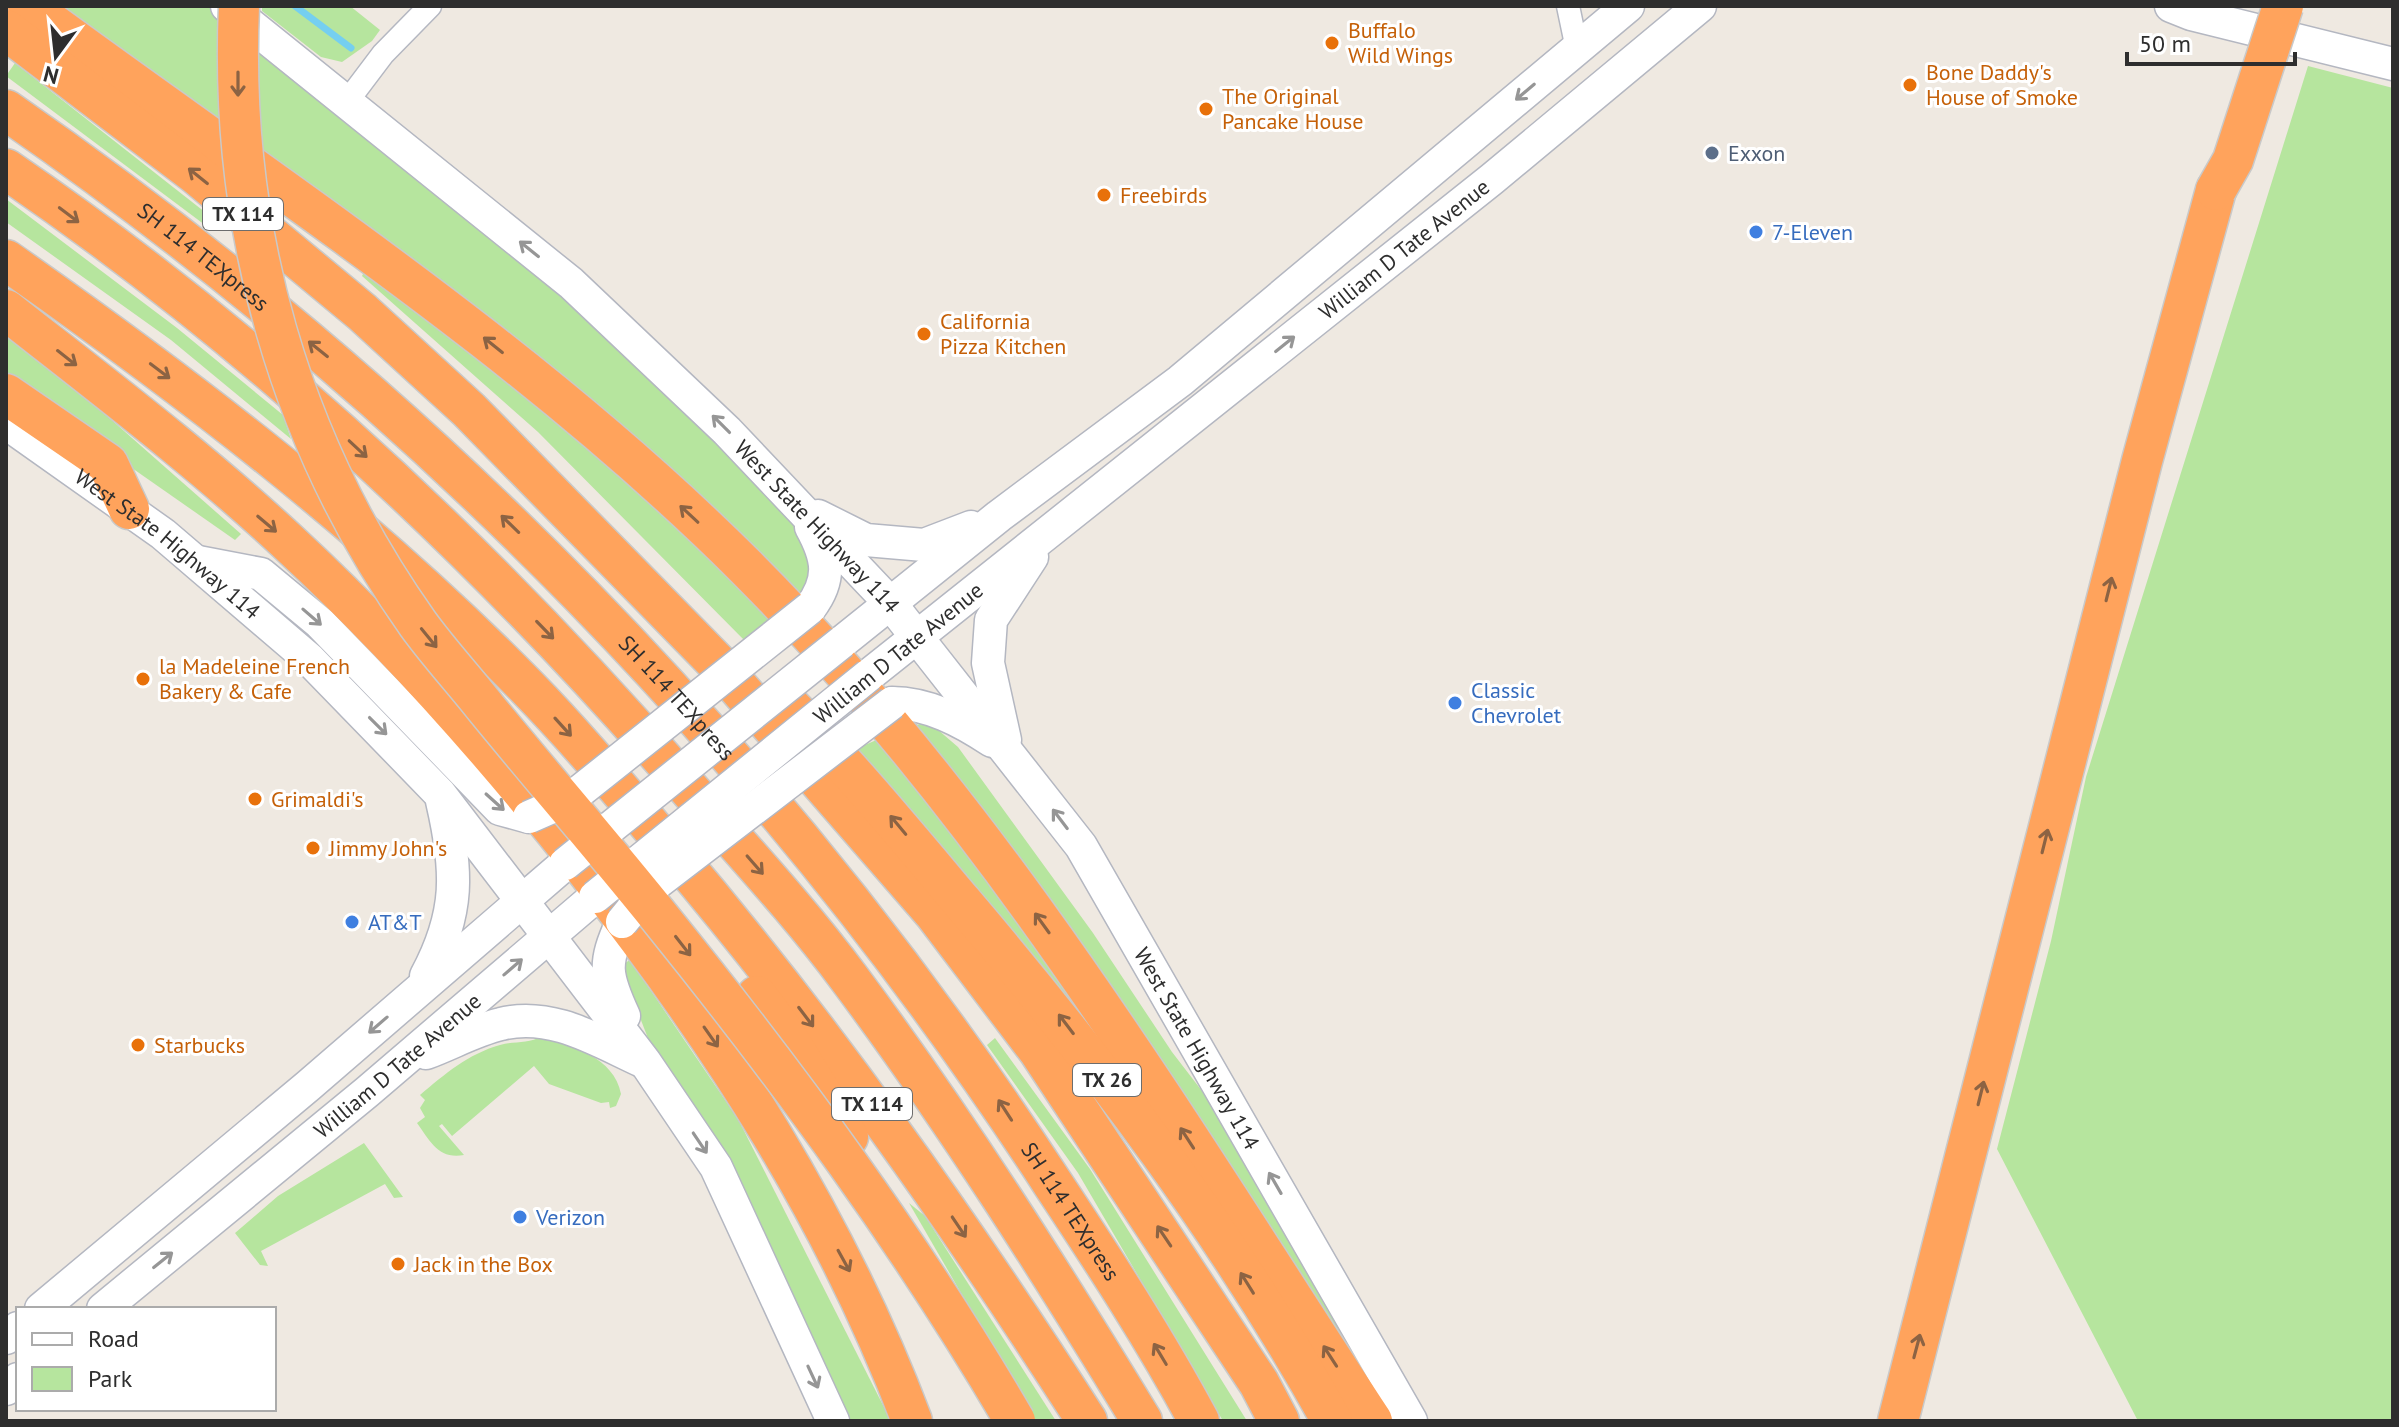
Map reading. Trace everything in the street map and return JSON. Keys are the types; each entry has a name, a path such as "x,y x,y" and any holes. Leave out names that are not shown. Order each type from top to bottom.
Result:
{"highway":[{"path":"28,6 429,294 599,430 747,568 902,737 968,821 1084,981 1372,1421"},
{"path":"239,6 238,106 251,230 274,329 295,397 341,501 366,547 420,627 741,1017 846,1157 966,1338 1015,1421"},
{"path":"2216,190 2213,149 2260,6"},
{"path":"1898,1421 2142,461 2216,190 2233,160 2283,6"},
{"name":"TX 114","path":"6,30 197,175 362,312 469,410 717,663 935,914 1039,1051 1251,1371 1279,1421"},
{"name":"SH 114 TEXpress","path":"6,110 174,231 327,356 434,450 644,658 813,852 901,964 989,1085 1107,1266 1199,1421"},
{"path":"6,169 144,270 295,391 495,579 600,687 847,975 948,1116 1142,1421"},
{"name":"TX 114","path":"6,260 229,424 350,523 528,688 633,805 759,954 907,1151 1087,1421"},
{"path":"6,310 135,411 287,541 403,654 527,794 650,951 733,1068 853,1277 912,1421"},
{"path":"6,394 108,464 129,509"},
{"name":"TX 26","path":"521,464 568,480 848,765 1088,1054 1221,1245 1332,1421"},
{"path":"633,805 674,883 783,1031 921,1257 1003,1421"}],"main road":[{"name":"West State Highway 114","path":"227,6 571,283 687,391 890,603 1081,846 1411,1421"},
{"name":"William D Tate Avenue","path":"43,1307 173,1200 522,899 999,516 1180,381 1628,6"},
{"name":"William D Tate Avenue","path":"105,1307 406,1059 595,897 1700,6"},
{"path":"2185,9 2393,64"},
{"path":"1545,134 1556,93 1605,49 1603,27"},
{"path":"1202,410 1205,383 1285,315 1298,283"},
{"name":"West State Highway 114","path":"6,423 129,509 309,659 440,794 645,1062 716,1167 833,1421"},
{"path":"801,508 866,540 924,545 999,516"},
{"path":"195,562 261,574 320,623 500,809 529,817 570,799 810,608 826,580 827,565 801,508"},
{"path":"1008,751 988,663 991,620 1047,534"},
{"path":"645,1062 609,985 607,957 622,922 649,889 892,703 912,703 930,708 1008,751"},
{"path":"419,990 444,944 453,911 451,842 440,794"},
{"path":"406,1059 491,1027 531,1020 560,1025 645,1062"},
{"path":"173,1200 198,1232"}],"street":[{"path":"346,103 383,54 430,6"},
{"path":"1568,6 1577,49"}],"green space":[{"path":"53,6 211,6 594,323 698,423 791,520 810,566 810,581 801,594 567,384"},
{"path":"262,6 350,6 380,30 372,41 342,62 321,57 262,11"},
{"path":"15,63 215,220 209,228 6,76"},
{"path":"2308,66 2393,88 2393,1421 2138,1421 1997,1149 2051,941 2086,777"},
{"path":"6,199 177,328 283,415 291,439 171,340 6,222"},
{"path":"366,268 552,412 777,617 747,643 538,432 362,276"},
{"path":"6,327 241,534 235,540 6,380"},
{"path":"921,724 937,729 958,747 1093,933 1172,1052 1232,1130 1362,1362 1354,1366 1074,934 993,822 910,726"},
{"path":"881,738 905,761 1152,1108 853,754 858,748"},
{"path":"630,960 738,1119 891,1421 848,1421 651,1046 620,966"},
{"path":"542,1036 579,1049 601,1062 617,1081 621,1094 616,1106 610,1108 609,1102 601,1103 549,1084 534,1066 452,1136 442,1124 439,1126 464,1155 448,1155 436,1148 417,1123 425,1117 420,1108 425,1100 420,1095 467,1059 500,1045"},
{"path":"995,1038 1090,1169 1247,1421 1223,1421 1078,1173 987,1045"},
{"path":"364,1143 403,1197 394,1198 385,1184 261,1251 268,1266 260,1265 235,1233 278,1196"},
{"path":"909,1203 925,1216 1056,1421 1035,1421"}],"waterway":[{"path":"295,6 351,48"}],"place":[{"name":"Buffalo Wild Wings","path":"1332,43"},
{"name":"Bone Daddy's House of Smoke","path":"1910,85"},
{"name":"The Original Pancake House","path":"1206,109"},
{"name":"Exxon","path":"1712,153"},
{"name":"Freebirds","path":"1104,195"},
{"name":"7-Eleven","path":"1756,232"},
{"name":"California Pizza Kitchen","path":"924,334"},
{"name":"la Madeleine French Bakery & Cafe","path":"143,679"},
{"name":"Classic Chevrolet","path":"1455,703"},
{"name":"Grimaldi's","path":"255,799"},
{"name":"Jimmy John's","path":"313,848"},
{"name":"AT&T","path":"352,922"},
{"name":"Starbucks","path":"138,1045"},
{"name":"Verizon","path":"520,1217"},
{"name":"Jack in the Box","path":"398,1264"}]}
